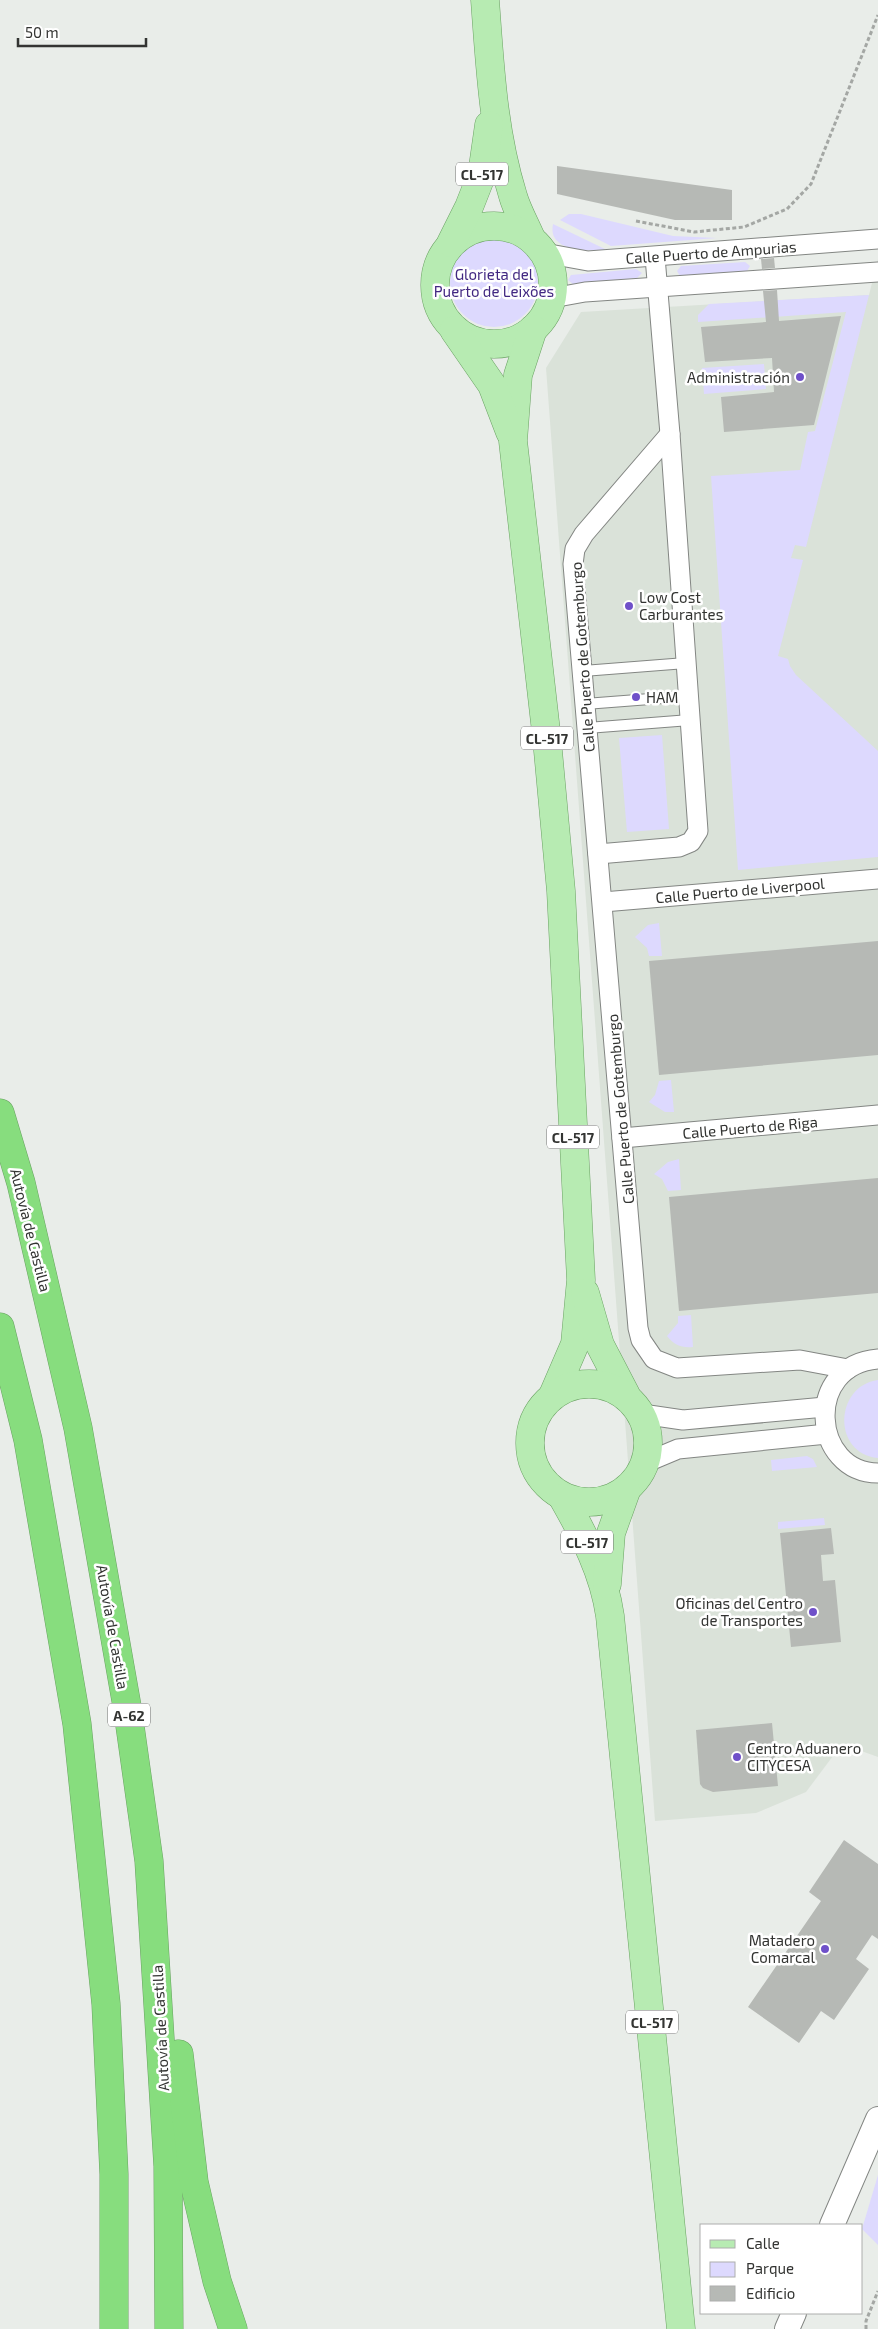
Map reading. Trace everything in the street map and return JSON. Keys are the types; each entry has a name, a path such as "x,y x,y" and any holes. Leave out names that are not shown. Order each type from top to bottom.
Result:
{"highway":[{"name":"Autovía de Castilla","path":"0,1113 21,1182 78,1428 128,1712 149,1861 168,2166 169,2329"},
{"path":"0,1327 28,1440 77,1724 106,2004 114,2174 114,2329"},
{"path":"149,1861 178,2044 194,2182 217,2281 233,2329"}],"main road":[{"name":"CL-517","path":"453,329 470,340 490,345 510,343 533,329 544,318 552,298 552,275 513,198 504,166 493,99 485,0"},
{"name":"CL-517","path":"493,99 482,174 469,208 451,243 440,258 435,277 435,296 442,314 492,385 513,442"},
{"name":"CL-517","path":"451,243 469,230 490,225 512,228 538,245"},
{"name":"CL-517","path":"533,329 518,375 513,442 548,740 561,890 581,1280 575,1344 553,1395 537,1414 530,1437 532,1461 544,1483 563,1498 584,1535 606,1590"},
{"name":"CL-517","path":"563,1498 584,1504 606,1501 626,1491 639,1478 647,1462 649,1437 634,1405 600,1344 581,1280"},
{"name":"CL-517","path":"553,1395 576,1384 602,1384 634,1405"},
{"name":"CL-517","path":"626,1491 611,1534 606,1590 660,2105 681,2329"}],"street":[{"name":"Calle Puerto de Ampurias","path":"538,245 588,261 878,239"},
{"path":"598,854 679,846 691,842 698,831 670,434 655,256"},
{"name":"Calle Puerto de Ampurias","path":"552,298 586,292 657,286 878,272"},
{"name":"Calle Puerto de Gotemburgo","path":"670,434 584,534 575,549 573,564 638,1328 641,1340 654,1359 677,1368 800,1360 848,1369"},
{"name":"Calle Puerto de Liverpool","path":"602,902 878,879"},
{"name":"Calle Puerto de Riga","path":"622,1138 878,1115"},
{"path":"878,1359 867,1360 848,1369 837,1379 829,1392 825,1406 827,1434 837,1452 853,1466 878,1473"},
{"path":"634,1405 683,1420 825,1406"},
{"path":"647,1462 678,1449 827,1434"},
{"path":"832,2224 878,2119"},
{"path":"787,2329 794,2314"}],"lane":[{"path":"582,671 686,663"},
{"path":"585,704 689,696"},
{"path":"587,728 690,720"}],"path":[{"path":"636,221 694,232 744,226 787,209 811,184 878,15"},
{"path":"866,2329 866,2321 878,2290"}],"shaded area":[{"path":"878,259 878,1757 842,1744 806,1792 756,1813 655,1821 546,368 581,312 869,295"}],"green space":[{"path":"569,214 581,214 673,236 717,238 611,246 560,220"},
{"path":"553,224 607,250 580,250 562,245 556,240 553,233"},
{"name":"Glorieta del Puerto de Leixões","path":"494,239 511,242 525,252 535,266 538,283 535,300 525,314 511,324 494,327 477,324 463,314 453,300 450,283 453,266 463,252 477,242"},
{"path":"745,262 750,266 747,271 680,276 677,271 681,266"},
{"path":"636,269 642,273 637,278 573,284 568,280 571,275"},
{"path":"869,295 806,547 795,545 791,558 803,560 778,656 788,659 796,675 878,751 878,857 738,870 711,476 800,470 808,432 815,431 846,312 698,322 698,315 709,304"},
{"path":"764,364 766,389 704,394 702,368"},
{"path":"662,735 669,829 627,832 619,738"},
{"path":"659,923 662,956 649,956 647,948 635,937 648,925"},
{"path":"671,1080 674,1112 665,1112 649,1102 655,1095 659,1081"},
{"path":"679,1159 681,1190 668,1191 662,1179 654,1174 668,1162"},
{"path":"691,1315 693,1347 685,1347 672,1342 667,1336 678,1323 678,1316"},
{"path":"878,1380 878,1458 863,1454 852,1445 846,1433 844,1420 847,1406 853,1394 863,1385"},
{"path":"807,1456 813,1459 817,1467 772,1471 771,1460"},
{"path":"824,1518 825,1525 778,1529 778,1522"},
{"path":"878,2175 878,2245 863,2230"}],"building":[{"path":"557,166 732,190 732,220 675,220 557,194"},
{"path":"774,258 775,268 762,269 761,259"},
{"name":"Administración","path":"777,290 779,321 841,316 814,425 724,432 721,397 774,392 772,358 705,362 701,327 766,322 763,291"},
{"path":"878,941 878,1055 659,1075 649,961"},
{"path":"878,1178 878,1293 679,1311 669,1197"},
{"name":"Oficinas del Centro de Transportes","path":"831,1528 834,1554 821,1555 823,1581 835,1580 841,1642 791,1647 780,1533"},
{"name":"Centro Aduanero CITYCESA","path":"772,1723 778,1786 713,1792 703,1788 700,1784 696,1730"},
{"name":"Matadero Comarcal","path":"844,1840 878,1864 878,1939 872,1935 856,1959 869,1969 834,2020 821,2011 799,2043 748,2007 821,1901 809,1892"}],"place":[{"name":"Administración","path":"800,377"},
{"name":"Low Cost Carburantes","path":"629,606"},
{"name":"HAM","path":"636,697"},
{"name":"Oficinas del Centro de Transportes","path":"813,1612"},
{"name":"Centro Aduanero CITYCESA","path":"737,1757"},
{"name":"Matadero Comarcal","path":"825,1949"}]}
